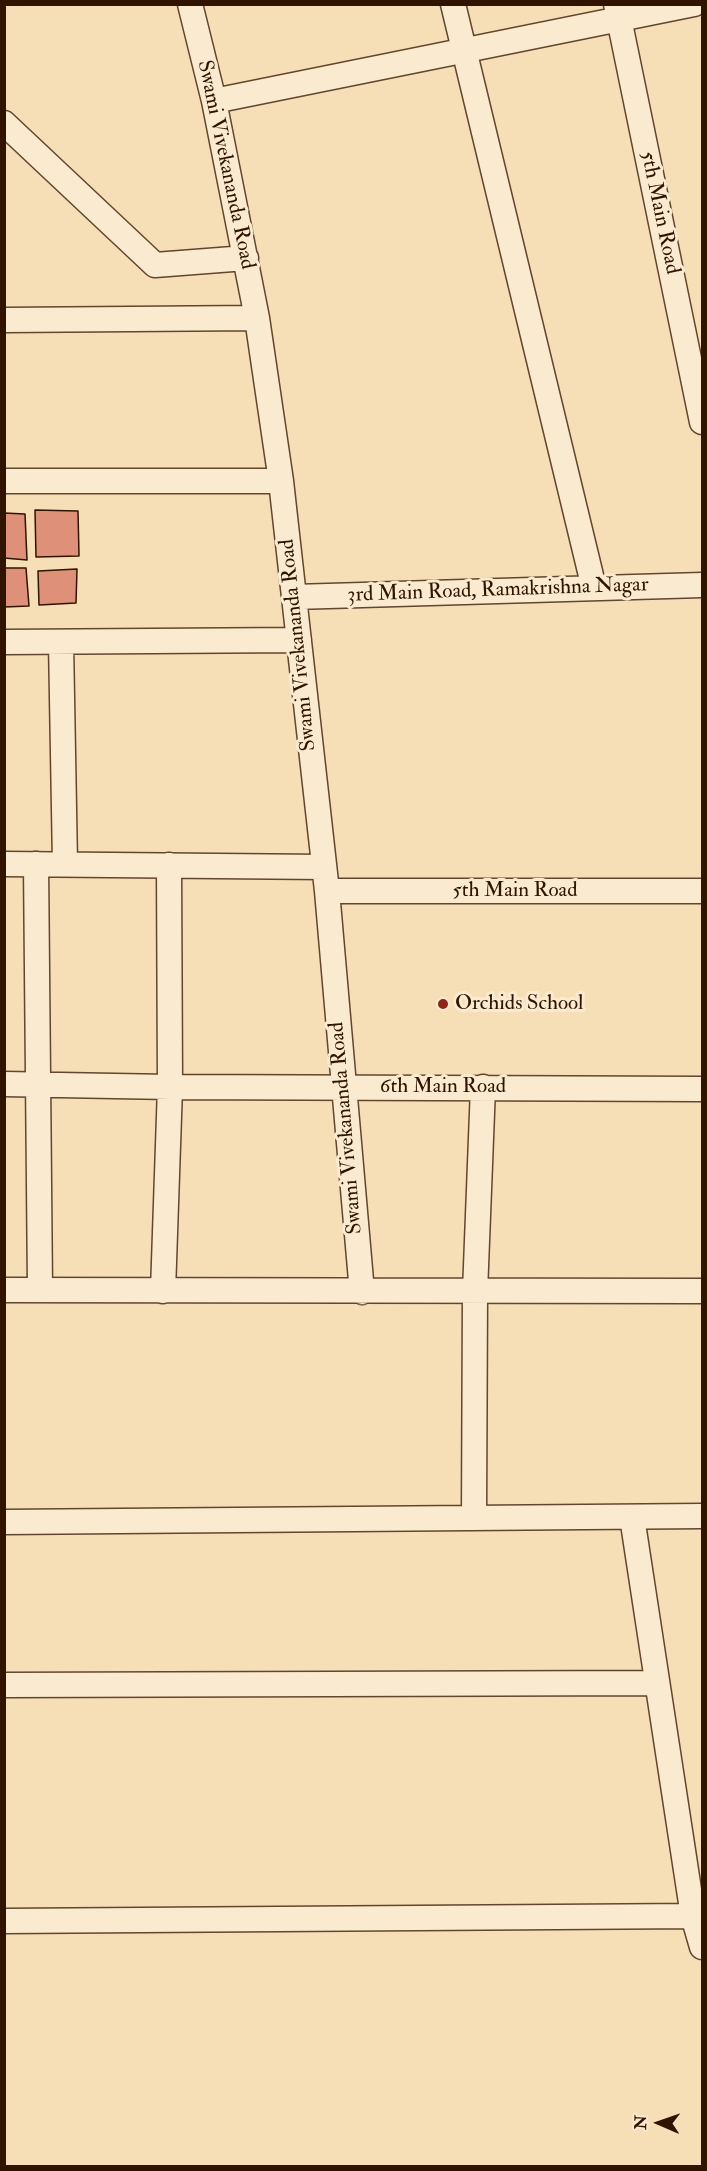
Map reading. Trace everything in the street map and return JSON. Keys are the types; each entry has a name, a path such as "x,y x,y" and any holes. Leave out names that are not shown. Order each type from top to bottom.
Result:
{"street":[{"name":"Swami Vivekananda Road","path":"190,4 214,101 246,258 281,481 327,891 362,1292"},
{"path":"453,4 594,588"},
{"path":"214,101 464,51 618,12 694,4"},
{"name":"5th Main Road","path":"618,12 702,422"},
{"path":"4,123 154,265 246,258"},
{"path":"4,320 257,318"},
{"path":"4,481 281,481"},
{"name":"3rd Main Road, Ramakrishna Nagar","path":"294,597 702,585"},
{"path":"4,642 299,640"},
{"path":"61,642 65,864"},
{"path":"4,864 324,867"},
{"path":"36,864 40,1290"},
{"path":"163,1291 170,1087 169,865"},
{"name":"5th Main Road","path":"327,891 702,891"},
{"name":"6th Main Road","path":"4,1084 170,1087 702,1089"},
{"path":"474,1518 475,1292 483,1088"},
{"path":"4,1290 702,1291"},
{"path":"4,1522 702,1516"},
{"path":"632,1517 693,1916 702,1947"},
{"path":"4,1685 657,1683"},
{"path":"4,1921 693,1916"}],"building":[{"path":"35,510 78,511 79,556 36,557"},
{"path":"4,513 25,514 27,560 4,558"},
{"path":"4,568 26,568 29,606 4,607"},
{"path":"77,569 76,603 39,605 38,571"}],"place":[{"name":"Orchids School","path":"443,1004"}]}
